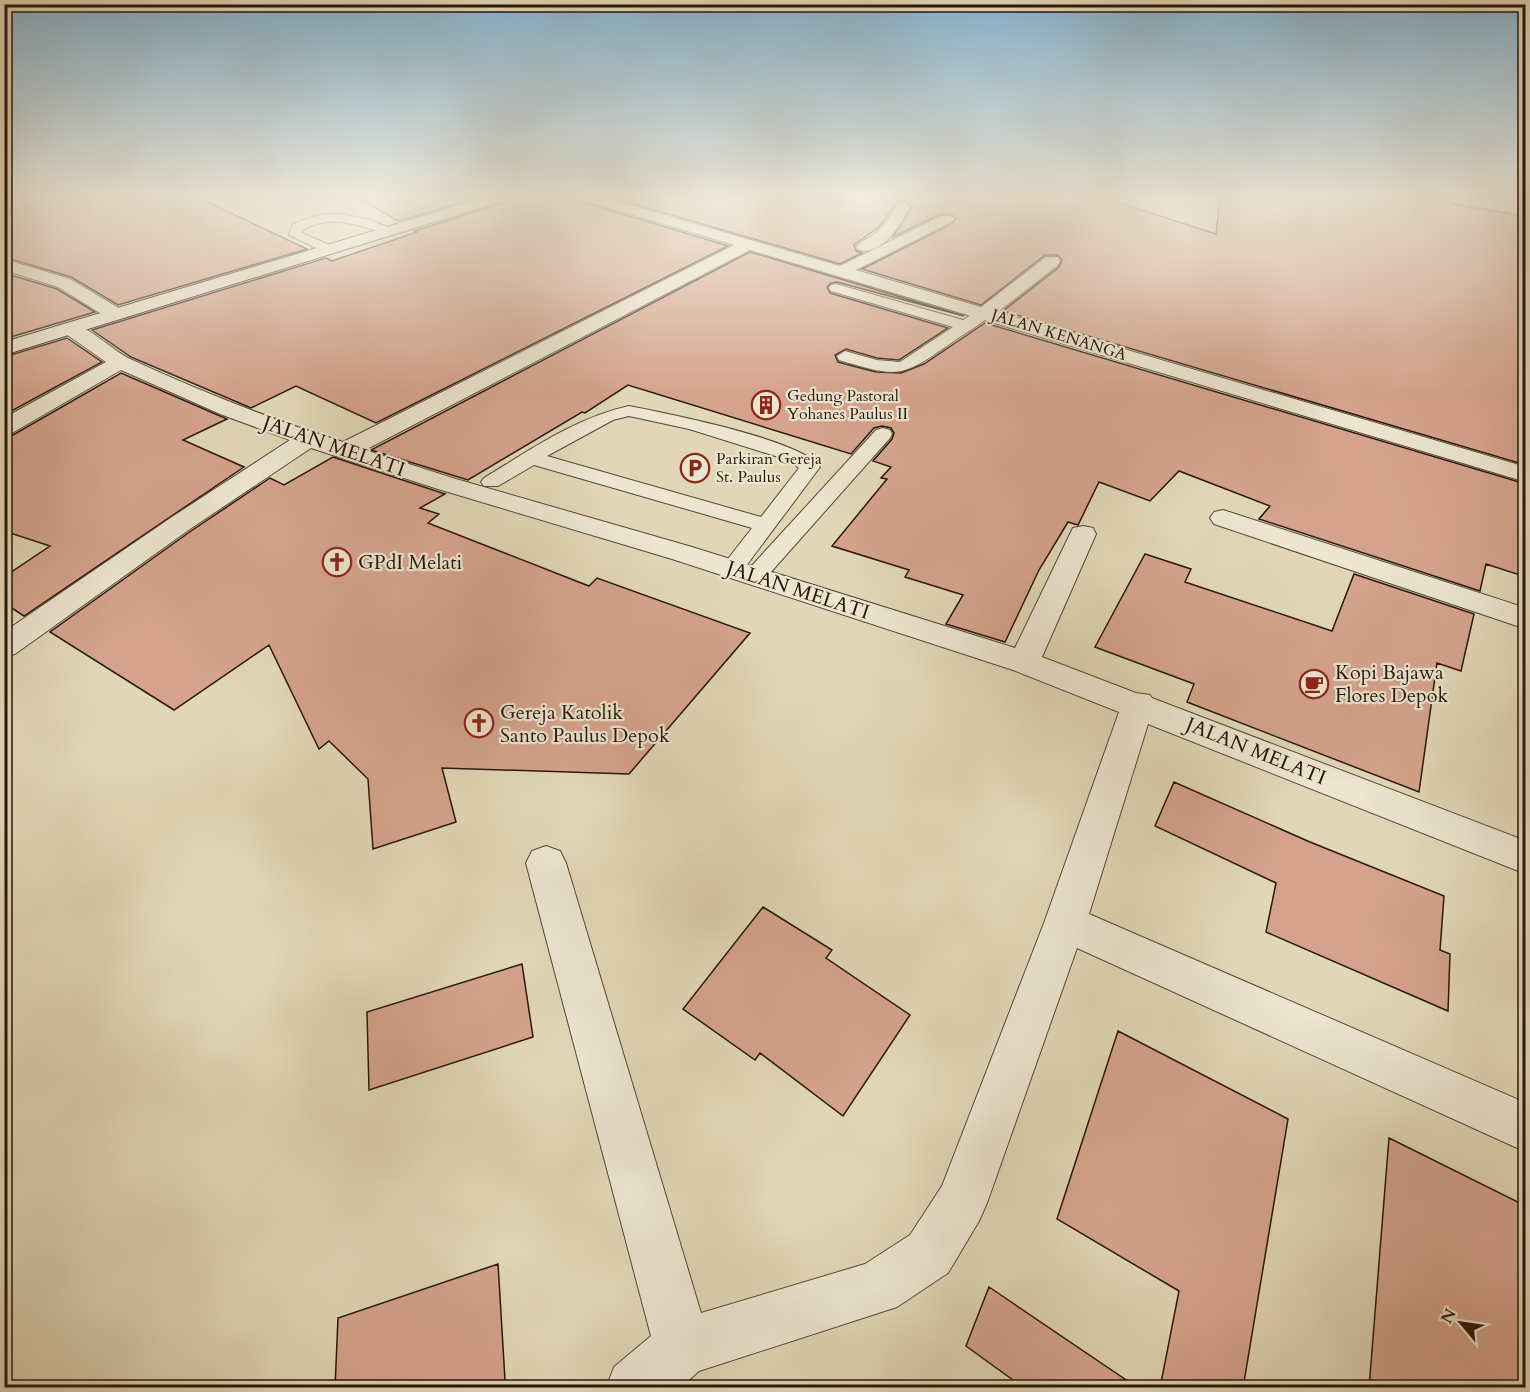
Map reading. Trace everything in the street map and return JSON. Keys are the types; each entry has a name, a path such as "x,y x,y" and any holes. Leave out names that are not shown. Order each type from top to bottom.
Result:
{"street":[{"path":"4,348 282,263"},
{"path":"344,451 710,263"},
{"name":"JALAN KENANGA","path":"809,263 1526,475"},
{"path":"839,272 851,263"},
{"path":"839,272 857,263"},
{"path":"984,313 1049,263"},
{"path":"4,264 64,283 116,314"},
{"name":"JALAN MELATI","path":"70,328 120,362 228,409 308,439 344,451 483,487 743,573 1024,662 1138,704 1526,858"},
{"path":"4,428 120,362"},
{"path":"4,647 181,523 308,439"},
{"path":"1223,518 1526,619"},
{"path":"1024,662 1083,534"},
{"path":"635,1388 683,1347 878,1288 929,1254 961,1203 1065,923 1138,704"},
{"path":"546,862 683,1347"},
{"path":"1065,923 1526,1128"}],"lane":[{"path":"839,272 836,288 966,326"},
{"path":"845,356 875,366 898,368 908,365 984,313"},
{"path":"483,487 572,433 607,416 629,411 693,424 795,456 810,467 766,525 743,573"},
{"path":"743,573 883,434"},
{"path":"532,458 766,525"}],"building":[{"path":"24,263 260,263 118,305 71,277"},
{"path":"310,263 694,263 376,423 296,386 251,408 131,357 92,330"},
{"path":"729,263 787,263 964,316 837,282 831,283 827,287 830,293 948,328 899,360 877,358 846,349 835,355 838,362 876,372 901,373 924,364 985,323 1526,484 1526,577 1486,564 1480,591 1259,519 1270,506 1179,471 1150,501 1099,482 1078,525 1068,522 1039,570 1005,642 946,624 963,595 905,577 909,570 832,546 887,479 881,478 891,467 873,461 892,439 894,433 891,428 882,426 874,428 851,454 628,385 585,413 582,412 468,480 371,450"},
{"path":"874,263 1035,263 981,305 862,269"},
{"path":"1061,263 1526,263 1526,465 1003,311 1059,267"},
{"path":"4,273 57,289 95,312 4,339"},
{"path":"67,338 102,362 4,415 4,357"},
{"path":"121,373 227,419 183,440 244,467 24,616 4,603 4,577 50,546 4,531 4,437 13,435"},
{"path":"333,457 445,494 420,508 439,514 428,523 589,586 597,578 750,633 629,774 442,768 456,822 373,849 368,779 329,741 319,749 269,645 174,710 50,632 191,531 270,478 284,485"},
{"name":"Kopi Bajawa Flores Depok","path":"1145,554 1191,569 1185,582 1332,631 1354,574 1474,614 1461,671 1437,663 1419,792 1187,702 1194,684 1095,647"},
{"path":"1174,782 1310,842 1444,896 1440,950 1450,954 1448,1011 1266,932 1276,883 1155,826"},
{"path":"763,907 832,950 826,958 910,1015 843,1116 760,1053 755,1060 683,1009"},
{"path":"522,964 533,1037 369,1090 367,1012"},
{"path":"1118,1031 1288,1119 1243,1388 1160,1388 1179,1291 1057,1219"},
{"path":"1389,1138 1526,1206 1526,1388 1369,1388"},
{"path":"498,1264 505,1380 485,1388 335,1388 338,1318"},
{"path":"989,1287 1138,1388 1024,1388 966,1346"}],"place":[{"name":"Gedung Pastoral Yohanes Paulus II","path":"766,405"},
{"name":"Parkiran Gereja St. Paulus","path":"695,468"},
{"name":"GPdI Melati","path":"337,562"},
{"name":"Kopi Bajawa Flores Depok","path":"1314,684"},
{"name":"Gereja Katolik Santo Paulus Depok","path":"479,723"}]}
